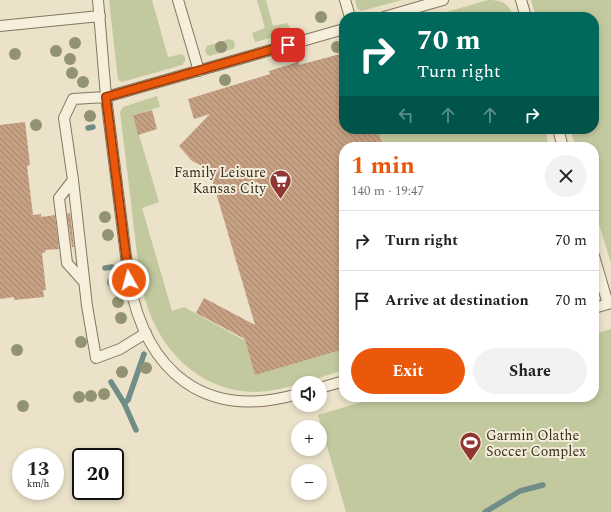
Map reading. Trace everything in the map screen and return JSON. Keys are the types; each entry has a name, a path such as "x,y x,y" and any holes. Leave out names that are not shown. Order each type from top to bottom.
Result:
{"lane":[{"path":"98,0 106,97 129,280 133,301 146,333 166,366 184,381 204,392 241,402 278,400 291,396"},
{"path":"178,0 199,71"},
{"path":"345,0 349,12"},
{"path":"401,12 443,0"},
{"path":"521,0 525,12"},
{"path":"0,26 100,16"},
{"path":"146,333 120,349 96,358 84,282 73,180 64,118 73,100 106,97 339,29"},
{"path":"73,180 59,198 66,263 84,282"},
{"path":"599,273 608,304 599,307"},
{"path":"327,386 339,382"}],"green space":[{"path":"109,0 152,0 168,57 182,54 185,57 185,61 182,65 122,82 118,80"},
{"path":"257,0 266,0 273,26 287,23 290,28 288,33 255,42 252,33 265,28"},
{"path":"355,0 402,0 361,11 357,8"},
{"path":"488,0 504,3 511,12 446,12"},
{"path":"531,0 611,0 611,263 599,224 599,142 574,142 572,134 599,134 599,12 535,12"},
{"path":"229,39 234,41 235,46 233,49 210,56 207,55 205,50 207,46"},
{"path":"157,96 160,107 133,115 159,202 142,208 172,311 184,307 242,339 339,349 339,372 325,376 291,376 291,386 267,391 256,392 235,390 216,384 199,375 170,349 159,333 150,314 144,295 137,253 120,112 123,107"},
{"path":"379,134 547,134 547,142 382,142"},
{"name":"Garmin Olathe Soccer Complex","path":"611,329 611,512 346,512 327,446 327,420 319,420 318,415 362,402 599,402 599,333"}],"building":[{"name":"Family Leisure Kansas City","path":"339,54 339,134 379,134 382,142 339,142 339,350 255,375 245,339 196,313 204,298 255,325 209,169 192,161 179,146 210,114 194,119 188,99 270,74 269,71 298,62 299,65"},
{"path":"152,110 157,129 138,135 133,115"},
{"path":"25,122 30,165 27,166 33,215 41,214 41,217 55,215 59,249 45,250 46,252 42,253 46,290 43,290 44,297 14,300 14,297 0,299 0,125"},
{"path":"70,213 74,247 72,247 67,214"}],"waterway":[{"path":"88,128 93,127"},
{"path":"105,268 112,267"},
{"path":"124,403 128,400 144,354"},
{"path":"111,382 124,403 136,430"},
{"path":"485,512 520,491 543,485"}],"place":[{"name":"Family Leisure Kansas City","path":"281,200"},
{"name":"Garmin Olathe Soccer Complex","path":"471,462"}],"route":[{"path":"129,280 106,97 288,45"}]}
